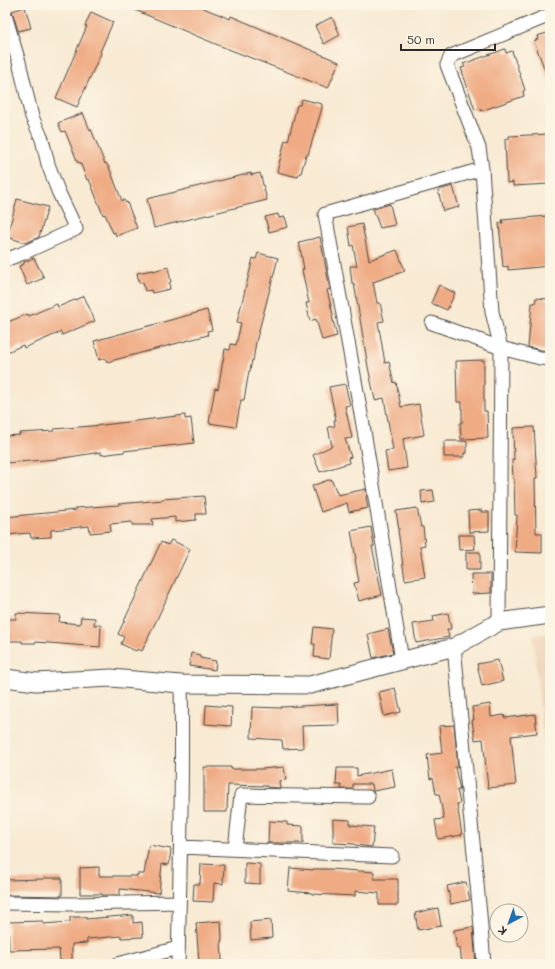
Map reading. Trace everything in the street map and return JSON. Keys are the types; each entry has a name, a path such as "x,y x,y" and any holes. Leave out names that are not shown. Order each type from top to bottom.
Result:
{"street":[{"path":"5,15 19,62 32,117 42,139 48,164 58,191 76,229 5,260"},
{"path":"499,622 501,348 492,312 482,169 479,148 447,65 451,56 550,15"},
{"path":"402,660 363,425 325,214 482,169"},
{"path":"432,322 501,348 540,358 550,359"},
{"path":"5,678 36,682 111,678 181,684 310,685 454,647 499,622 550,615"},
{"path":"454,647 484,964"},
{"path":"178,964 182,733 181,684"},
{"path":"235,849 241,795 368,797"},
{"path":"180,847 392,856"},
{"path":"5,903 73,904 179,902"},
{"path":"118,964 178,948"}],"shaded area":[{"path":"550,633 550,759 545,758 533,636"}],"building":[{"path":"123,5 196,5 230,19 231,16 339,62 328,88 218,45"},
{"path":"25,7 31,28 18,31 12,11"},
{"path":"91,12 113,22 77,107 56,98 87,26 85,26"},
{"path":"332,17 340,35 324,44 315,26"},
{"path":"550,32 549,81 534,41 538,39 537,36"},
{"path":"505,49 506,53 512,51 525,90 523,91 524,96 481,111 480,108 475,110 461,68 465,67 463,64"},
{"path":"302,99 322,104 322,108 308,155 306,155 301,173 299,173 298,177 277,172 285,140 288,141 297,105 300,105"},
{"path":"83,113 105,164 106,163 109,167 122,201 124,200 126,203 127,202 137,228 116,236 115,232 113,233 105,214 103,215 89,179 87,180 80,162 78,163 65,131 62,132 58,123"},
{"path":"550,134 550,184 513,186 513,182 507,183 505,139 509,139 509,136"},
{"path":"251,173 251,175 260,173 267,200 154,228 147,199"},
{"path":"453,186 459,207 443,211 438,190"},
{"path":"17,199 48,207 39,237 26,243 7,237"},
{"path":"390,204 395,225 380,228 373,209"},
{"path":"278,214 279,218 285,217 288,227 269,232 265,217"},
{"path":"547,216 547,220 550,219 550,266 508,270 508,266 503,267 499,223 503,223 502,220"},
{"path":"362,224 369,260 397,250 405,271 373,282 377,303 380,303 384,321 378,322 385,363 389,362 394,383 396,382 401,407 419,404 424,435 403,439 407,468 388,471 385,451 393,450 384,398 375,400 350,266 357,266 353,245 351,246 348,227"},
{"path":"320,237 330,289 327,290 337,336 322,340 316,319 310,321 306,303 309,303 302,270 304,269 299,242"},
{"path":"258,253 278,258 256,342 253,361 252,360 249,371 244,400 241,400 236,427 209,423 215,388 218,389 225,349 230,350 231,344 236,345 241,323 237,322 253,258 256,259"},
{"path":"34,258 44,278 27,285 19,266"},
{"path":"168,267 171,282 169,283 170,289 152,293 151,290 145,291 143,282 139,283 137,273"},
{"path":"439,285 455,293 447,310 431,303"},
{"path":"84,296 95,321 62,335 61,332 24,348 23,345 5,353 5,323 28,314 29,316 57,304 58,307"},
{"path":"536,298 548,299 548,302 550,302 550,351 528,347 532,303 535,303"},
{"path":"207,310 212,330 207,331 208,335 107,362 105,358 99,360 94,341"},
{"path":"484,360 484,411 487,411 488,438 461,439 460,423 462,423 462,402 457,402 456,361"},
{"path":"345,384 350,405 345,406 352,438 345,439 351,457 348,458 349,463 320,472 313,455 332,446 328,427 335,426 334,420 336,420 329,387"},
{"path":"185,415 185,419 191,418 194,443 101,455 101,452 57,459 5,463 5,436 20,435 19,433 54,431 54,429 103,425"},
{"path":"534,427 537,478 535,478 536,533 542,533 542,553 515,552 517,515 515,515 512,460 514,460 513,428"},
{"path":"444,441 467,441 467,453 464,453 464,457 444,457"},
{"path":"331,479 338,495 366,489 368,508 349,512 347,503 321,512 312,486"},
{"path":"433,490 435,502 422,504 421,491"},
{"path":"204,496 206,514 196,514 196,520 175,522 175,517 152,519 153,525 132,525 132,522 110,524 111,531 90,533 89,526 51,530 51,537 31,538 30,533 5,535 5,517 76,510 76,508"},
{"path":"417,508 421,527 423,527 425,545 420,546 425,577 405,580 396,511"},
{"path":"482,510 481,512 489,512 489,531 469,532 468,511"},
{"path":"371,527 374,546 372,546 382,595 359,601 354,583 359,582 351,531"},
{"path":"458,535 474,535 475,549 459,550"},
{"path":"171,540 190,549 142,651 138,649 136,651 121,644 124,637 118,634 161,542 168,545"},
{"path":"466,552 480,552 480,570 466,570"},
{"path":"471,574 491,574 491,593 472,594"},
{"path":"16,613 60,615 59,622 80,624 81,617 95,618 94,625 101,625 100,647 5,641 5,619 16,619"},
{"path":"448,613 451,629 447,629 449,637 416,643 413,624 434,621 433,616"},
{"path":"314,627 332,629 329,659 314,657 315,644 312,644"},
{"path":"388,629 393,653 373,658 368,634"},
{"path":"191,653 200,655 200,658 216,661 215,670 189,666"},
{"path":"498,660 503,681 482,686 477,664"},
{"path":"395,688 401,712 384,716 379,692"},
{"path":"338,704 339,725 302,726 303,748 283,749 282,740 251,738 252,707 281,708"},
{"path":"490,704 491,717 504,715 505,718 535,714 537,733 511,736 516,785 488,788 483,739 475,740 472,707"},
{"path":"206,705 232,707 231,726 205,724"},
{"path":"454,725 458,767 455,767 460,790 457,790 460,803 457,804 462,835 438,839 435,820 444,819 439,794 436,794 433,778 430,779 427,755 442,753 439,726"},
{"path":"204,767 262,769 284,767 286,780 279,781 280,788 267,786 228,785 227,812 204,812"},
{"path":"337,768 357,768 357,776 392,769 395,787 373,791 372,784 353,784 353,789 341,789 341,785 336,785"},
{"path":"333,819 350,820 350,825 374,827 372,847 355,844 333,843"},
{"path":"269,821 287,822 287,825 303,826 303,843 268,843"},
{"path":"149,845 171,849 169,865 162,864 159,893 120,889 120,895 80,894 80,868 99,867 99,876 137,876 137,874 144,874"},
{"path":"245,863 260,864 260,884 245,883"},
{"path":"201,864 224,865 223,884 214,883 213,902 193,901 194,884 200,884"},
{"path":"290,868 374,872 374,879 398,879 398,905 379,905 379,893 355,891 355,896 312,894 288,891"},
{"path":"62,878 62,896 5,895 5,880"},
{"path":"466,882 470,900 451,904 447,886"},
{"path":"438,908 441,926 418,930 415,913"},
{"path":"133,915 133,923 142,922 143,937 121,938 121,936 87,939 87,943 72,944 72,961 60,961 59,949 9,950 8,922 43,921 43,924 70,922 70,917 86,917 86,919"},
{"path":"271,920 272,938 251,940 250,922"},
{"path":"221,921 222,961 199,962 196,923"},
{"path":"473,927 476,964 462,964 460,948 457,948 454,930"}]}
